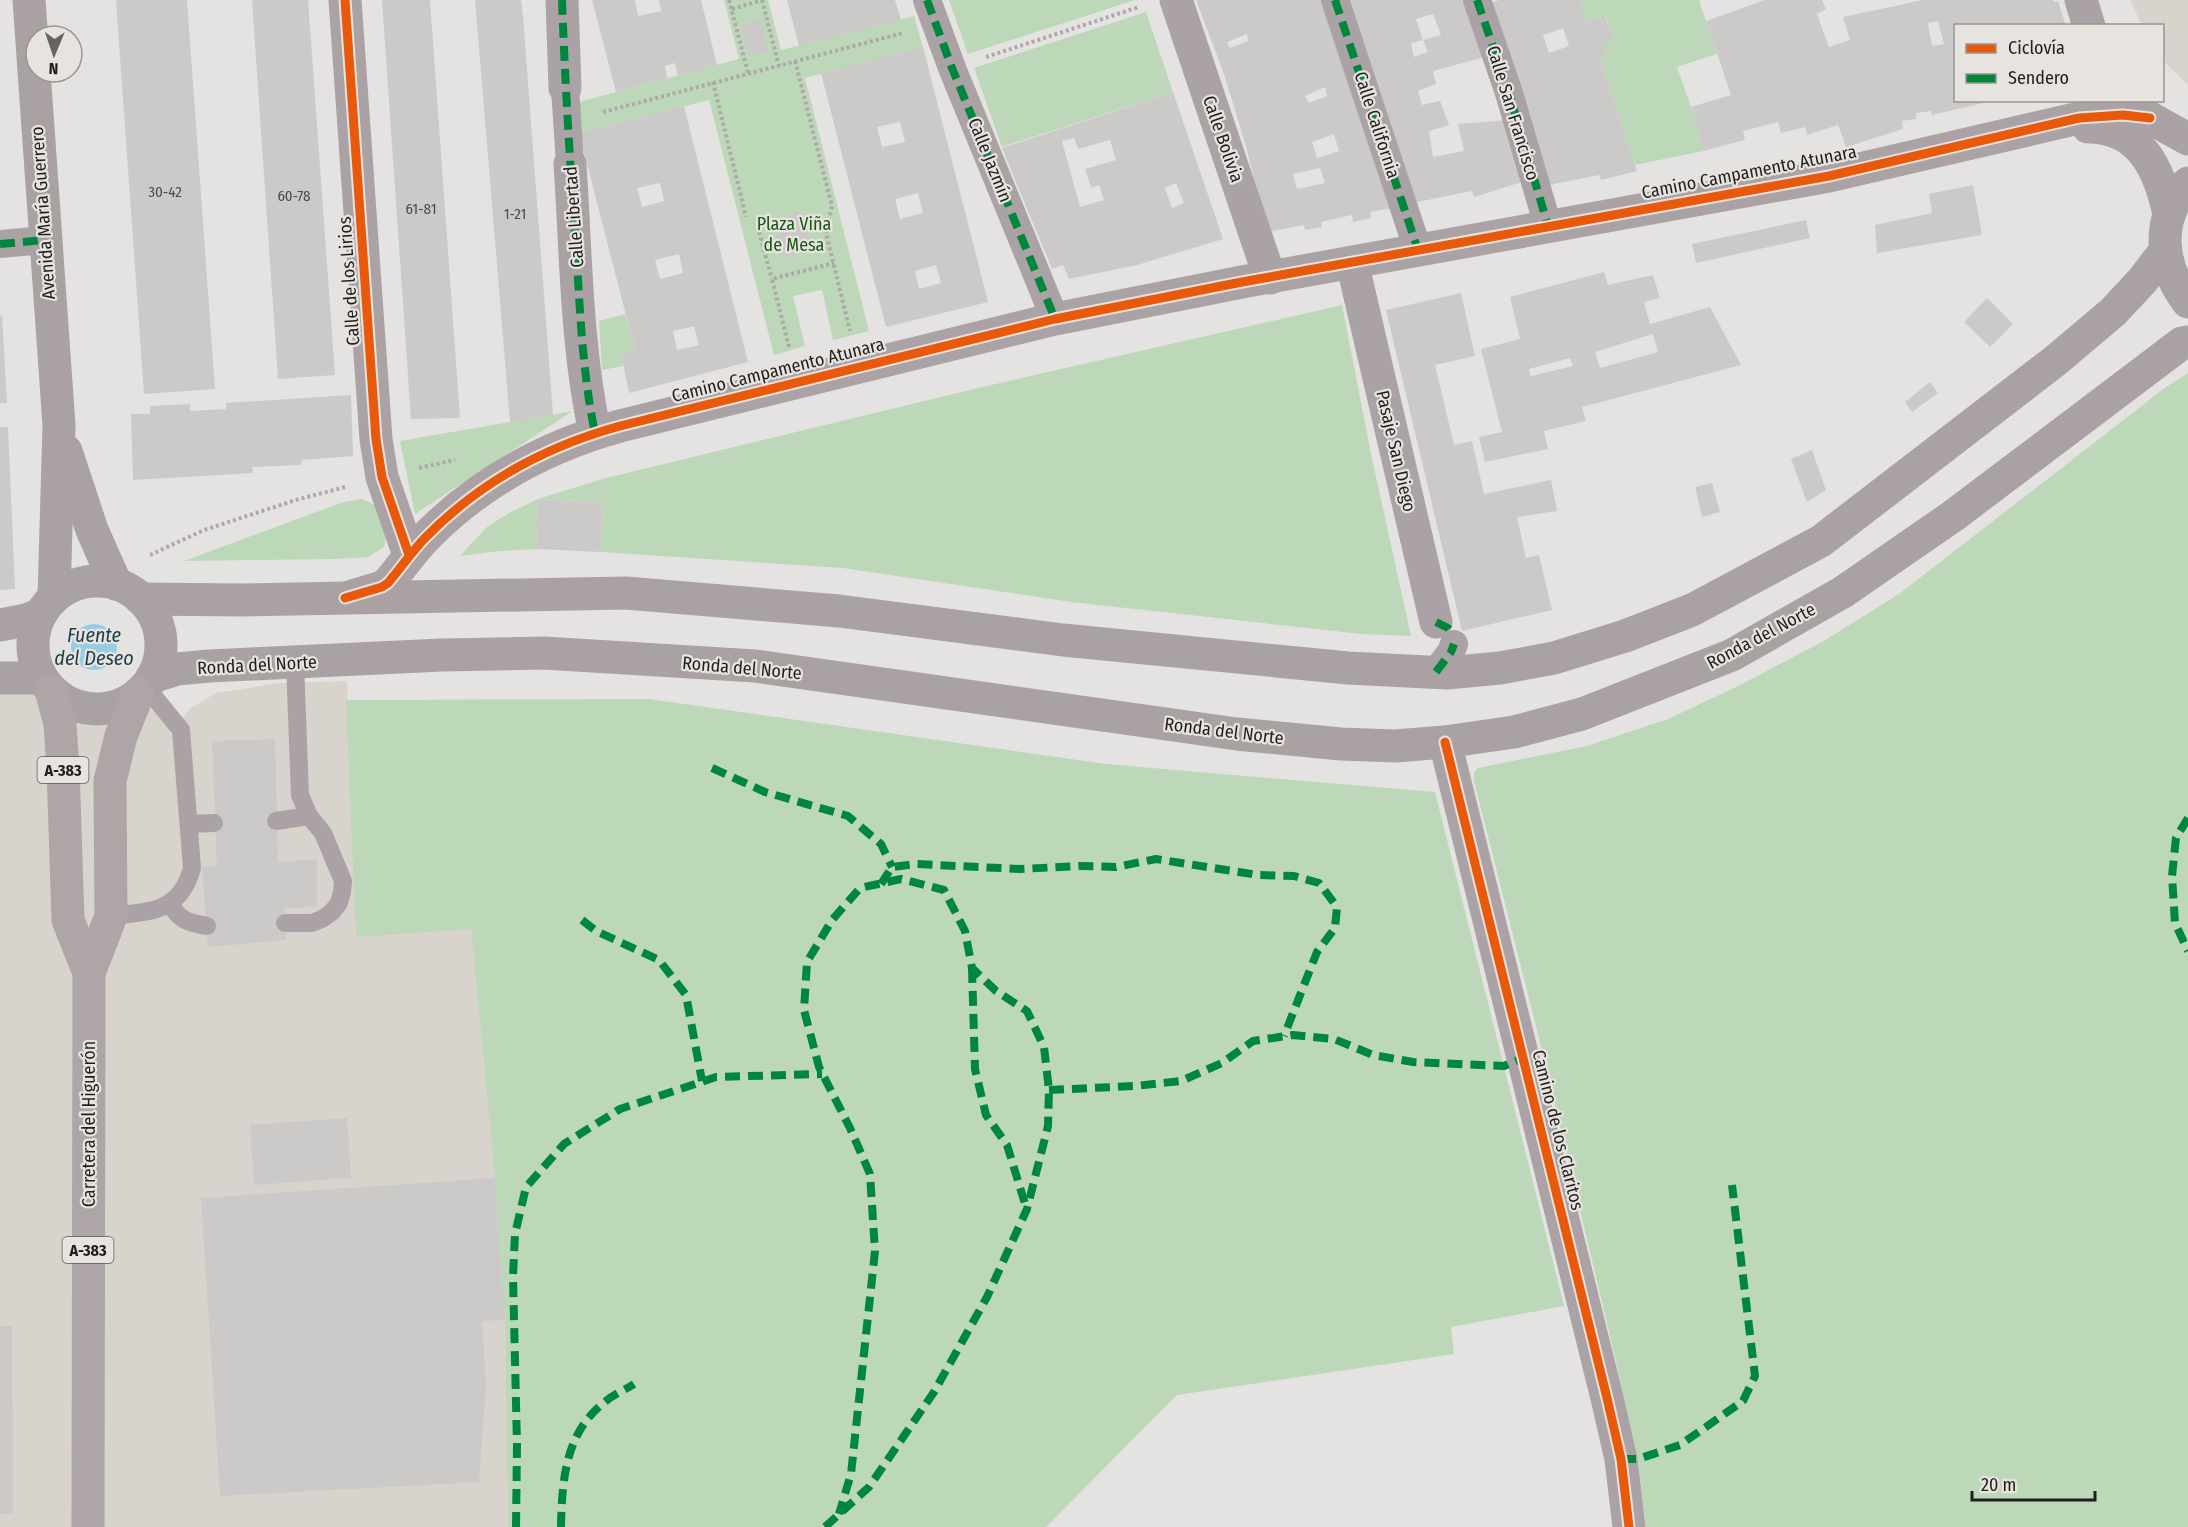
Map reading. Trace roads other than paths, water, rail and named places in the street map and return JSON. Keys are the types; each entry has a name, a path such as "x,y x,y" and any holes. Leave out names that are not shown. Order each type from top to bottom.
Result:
{"main road":[{"name":"Avenida María Guerrero","path":"29,0 59,425 47,606"},
{"path":"2188,183 2169,215 2164,238 2169,269 2176,287 2188,302"},
{"path":"0,625 26,620 72,585 94,581 129,591 203,601 626,593 839,611 1063,640 1348,668 1447,673 1500,668 1554,658 1624,636 1692,610 1821,542 2055,362 2132,293 2165,251"},
{"name":"Ronda del Norte","path":"145,686 177,669 442,655 544,653 755,666 1238,734 1352,744 1395,746 1445,742 1514,732 1582,714 1732,655 1843,592 1944,522 2182,343 2188,342"},
{"name":"Avenida María Guerrero","path":"59,425 71,473 92,530 129,591"},
{"path":"47,606 37,622 33,645 34,658 46,684 66,701 84,708 103,709 122,704 145,686 160,657 161,636 154,616 129,591"},
{"path":"0,678 46,684"},
{"name":"A-383","path":"46,684 60,724 68,920 89,973"},
{"name":"A-383","path":"89,973 111,916 110,781 121,736 145,686"},
{"name":"Carretera del Higuerón","path":"88,1527 89,973"}],"street":[{"name":"Calle de los Lirios","path":"345,0 376,439 382,477 409,555"},
{"name":"Calle Libertad","path":"562,0 565,88 583,351 588,397 596,433"},
{"name":"Calle California","path":"1335,0 1418,250"},
{"name":"Calle San Francisco","path":"1477,0 1509,93 1548,226"},
{"path":"2081,0 2088,24"},
{"name":"Calle Bolivia","path":"1162,2 1270,278"},
{"name":"Calle Jazmín","path":"931,12 1055,319"},
{"path":"2139,109 2188,138"},
{"name":"Camino Campamento Atunara","path":"345,598 382,587 388,583 409,555 459,507 504,474 537,456 596,433 796,381 1055,319 1352,262 1829,176 2066,122 2139,109"},
{"name":"Camino Campamento Atunara","path":"2066,122 2080,127 2107,129 2131,139 2145,153 2157,172 2169,215"},
{"path":"0,244 45,240"},
{"name":"Pasaje San Diego","path":"1352,262 1451,652 1436,672"},
{"name":"Camino de los Claritos","path":"1445,742 1621,1459 1629,1527"}],"lane":[{"path":"285,923 312,923 332,912 342,892 343,880 323,833 309,816 300,795 295,663"},
{"path":"111,916 153,911 170,903 180,896 188,883 192,868 182,730 145,686"},
{"path":"276,820 309,816"},
{"path":"189,824 214,823"},
{"path":"170,903 182,920 207,926"}],"water":[{"name":"Fuente del Deseo","path":"94,624 110,631 117,647 110,663 94,670 78,663 71,647 78,631"}],"park label":[{"name":"Plaza Viña de Mesa","path":"794,234"}]}
